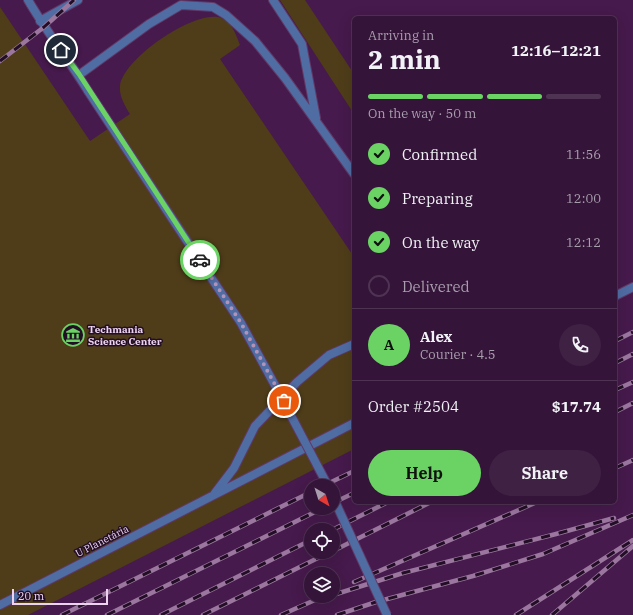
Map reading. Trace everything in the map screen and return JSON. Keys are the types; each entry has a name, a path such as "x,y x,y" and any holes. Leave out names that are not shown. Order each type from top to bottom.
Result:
{"street":[{"path":"28,0 40,21 79,74 88,91 241,323 324,479"},
{"path":"40,21 78,0"},
{"path":"273,0 302,44 316,120"},
{"path":"79,74 149,24 181,4 214,7 226,15 255,41 286,78 352,171"},
{"path":"617,295 633,287"},
{"name":"U Planetária","path":"213,496 234,468 255,426 297,382 329,355 352,345"},
{"name":"U Planetária","path":"0,605 352,424"},
{"path":"340,512 387,615"}],"shaded area":[{"path":"280,0 305,0 352,71 352,111"},
{"name":"Techmania Science Center","path":"0,7 90,141 130,114 121,97 120,86 124,75 145,51 176,30 192,22 206,17 218,17 230,24 240,45 220,59 352,254 352,450 28,615 0,615"}],"railway":[{"path":"0,61 44,27 74,0"},
{"path":"617,340 633,332"},
{"path":"617,362 633,354"},
{"path":"617,389 633,382"},
{"path":"617,411 633,403"},
{"path":"617,467 633,460"},
{"path":"337,479 352,472"},
{"path":"340,500 352,494"},
{"path":"62,615 304,495"},
{"path":"340,526 384,504"},
{"path":"340,548 427,504"},
{"path":"354,582 532,504"},
{"path":"107,615 309,515"},
{"path":"337,615 376,602 473,576 543,554 633,515"},
{"path":"340,593 403,573 614,518"},
{"path":"516,615 633,540"},
{"path":"161,615 304,544"},
{"path":"552,615 633,546"},
{"path":"203,615 316,559"},
{"path":"281,615 308,603"}],"way so far":[{"path":"200,260 241,323 284,401"}],"place":[{"name":"Techmania Science Center","path":"73,335"}],"route":[{"path":"61,50 79,74 88,91 200,260"}]}
